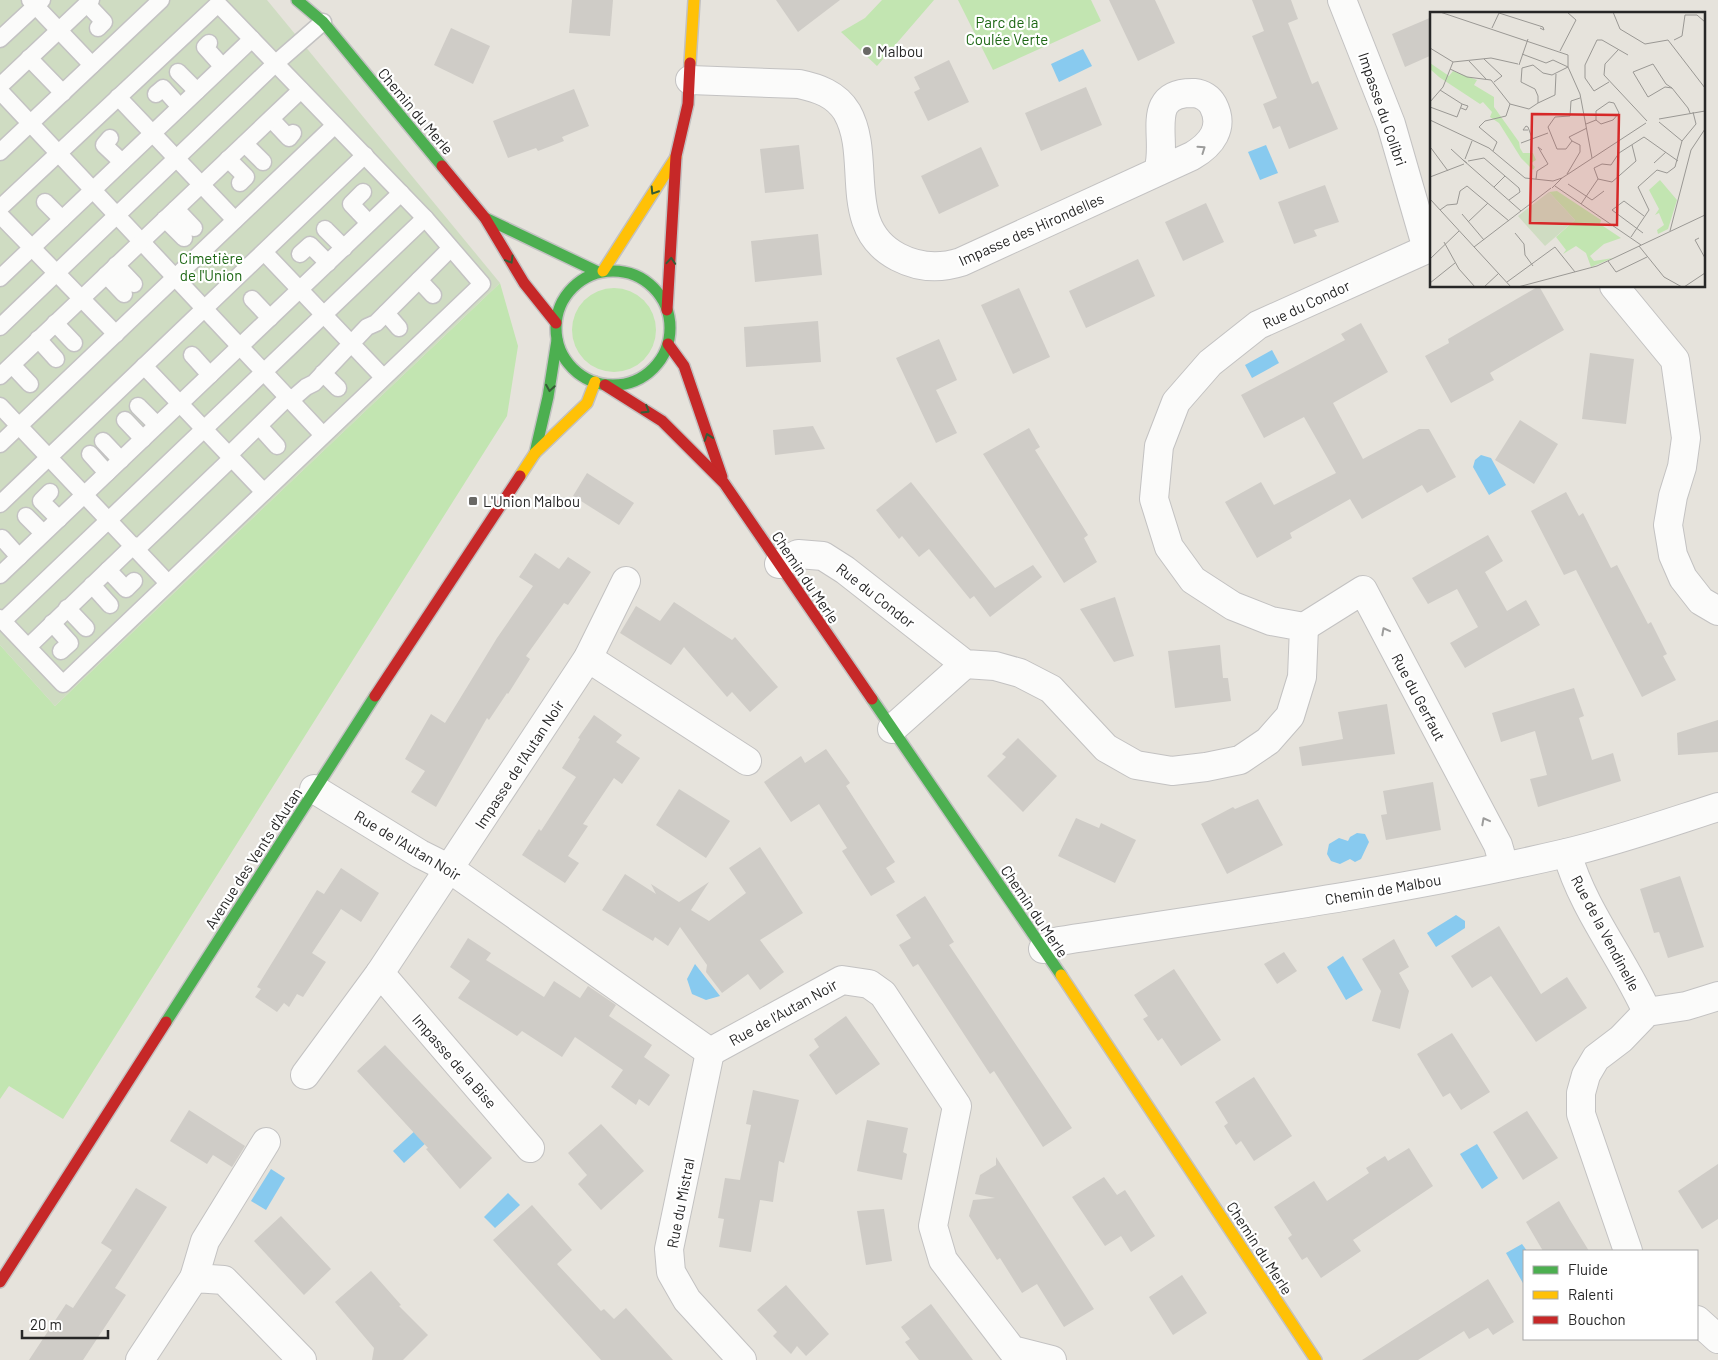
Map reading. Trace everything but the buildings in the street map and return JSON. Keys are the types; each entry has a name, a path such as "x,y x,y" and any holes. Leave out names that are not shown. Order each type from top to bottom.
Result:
{"street":[{"name":"Chemin du Merle","path":"297,0 323,22 485,218 524,283 556,323"},
{"name":"Chemin du Merle","path":"312,0 323,22"},
{"path":"667,310 658,292 642,278 623,271 600,272 577,283 562,301 556,323 557,340 563,356 574,370 600,383 625,384 644,376 658,362 668,344 670,327 667,310 676,156 688,104 694,0"},
{"name":"Impasse du Colibri","path":"1342,0 1391,124 1429,249"},
{"name":"Impasse des Hirondelles","path":"690,80 799,84 816,87 829,94 846,112 852,126 860,197 868,226 875,237 893,254 904,261 928,267 961,262 1158,171"},
{"path":"600,272 633,227 676,156"},
{"name":"Chemin du Merle","path":"485,218 600,272"},
{"name":"Rue du Condor","path":"1304,627 1271,621 1233,606 1193,580 1169,547 1154,499 1159,446 1176,402 1210,363 1258,325 1429,249"},
{"path":"1616,288 1675,360 1686,438 1682,467 1673,496 1668,525 1673,555 1683,578 1701,601 1718,611"},
{"name":"Avenue des Vents d'Autan","path":"535,453 548,397 557,340"},
{"name":"Chemin du Merle","path":"668,344 684,366 724,483"},
{"name":"Chemin du Merle","path":"600,383 662,421 724,483 1043,949 1316,1360"},
{"name":"Avenue des Vents d'Autan","path":"0,1282 314,789 535,453 587,403 600,383"},
{"name":"Rue du Condor","path":"779,564 798,554 823,556 845,570 965,664"},
{"name":"Impasse de l'Autan Noir","path":"450,869 588,658 626,581"},
{"name":"Rue du Gerfaut","path":"1304,627 1363,590 1498,846 1504,866"},
{"path":"892,728 965,664 995,666 1020,672 1051,689 1106,748 1136,765 1172,771 1240,760 1268,741 1290,716 1302,677 1304,627"},
{"path":"588,658 747,762"},
{"name":"Rue de l'Autan Noir","path":"314,789 420,854 450,869 710,1052 842,980 869,984 884,994 957,1106 933,1226 942,1260 1012,1350 1052,1360"},
{"name":"Chemin de Malbou","path":"1043,949 1059,941 1386,890 1567,853 1718,807"},
{"name":"Rue de la Vendinelle","path":"1567,853 1574,880 1634,982 1647,1012"},
{"path":"305,1075 380,973 450,869"},
{"name":"Impasse de la Bise","path":"380,973 530,1148"},
{"path":"1628,1250 1581,1114 1581,1093 1586,1075 1596,1058 1620,1039 1647,1012 1686,1006 1718,996"},
{"name":"Rue du Mistral","path":"710,1052 670,1250 671,1272 687,1300 742,1360"},
{"path":"140,1360 194,1278 205,1241 266,1142"},
{"path":"194,1278 224,1280 302,1360"},
{"path":"1698,1321 1718,1338"}],"lane":[{"path":"0,152 160,0"},
{"path":"0,39 35,2 92,66"},
{"path":"0,86 89,2 104,22 98,28"},
{"path":"0,208 216,2 425,218 482,284 63,684 2,620 425,218"},
{"path":"0,327 276,63 323,22"},
{"path":"2,272 32,248 252,39"},
{"path":"209,43 205,47 222,66"},
{"path":"29,58 63,93"},
{"path":"178,72 197,91"},
{"path":"156,94 163,88 180,107"},
{"path":"30,384 6,370 301,90"},
{"path":"0,91 323,434"},
{"path":"118,97 235,220"},
{"path":"271,119 289,138 293,132"},
{"path":"0,444 335,125"},
{"path":"110,138 104,145 122,162"},
{"path":"244,144 263,162"},
{"path":"0,504 364,155"},
{"path":"228,159 246,177 240,183"},
{"path":"363,192 351,204 369,224"},
{"path":"1,572 401,193"},
{"path":"45,202 62,219"},
{"path":"171,214 189,232"},
{"path":"0,215 116,334"},
{"path":"325,229 344,248"},
{"path":"300,254 310,245 328,263"},
{"path":"28,646 133,546 141,545 259,426 323,373 351,343 386,313 450,249"},
{"path":"264,252 383,377"},
{"path":"111,270 129,289"},
{"path":"419,280 433,295"},
{"path":"252,299 270,318"},
{"path":"386,313 399,328"},
{"path":"55,323 74,343"},
{"path":"38,339 56,358"},
{"path":"192,355 210,375"},
{"path":"144,366 264,492"},
{"path":"323,373 338,388"},
{"path":"0,406 168,583"},
{"path":"138,406 157,425"},
{"path":"125,420 143,439"},
{"path":"259,426 277,446"},
{"path":"103,441 121,460"},
{"path":"90,454 107,473"},
{"path":"50,492 41,501 59,519"},
{"path":"26,516 44,533"},
{"path":"2,538 19,557"},
{"path":"108,570 126,589 134,581"},
{"path":"92,585 110,605"},
{"path":"67,608 86,628"},
{"path":"52,623 70,643 61,651"}],"green space":[{"name":"Cimetière de l'Union","path":"0,0 267,0 500,283 55,706 0,645"},
{"name":"Parc de la Coulée Verte","path":"882,0 934,0 877,66 841,32 865,18"},
{"name":"Parc de la Coulée Verte","path":"958,0 1091,0 1101,21 993,70"},
{"path":"500,283 518,346 507,416 63,1119 9,1086 0,1099 0,645 55,706"},
{"path":"614,288 630,291 644,300 653,314 656,330 653,346 644,360 630,369 614,372 598,369 584,360 575,346 572,330 575,314 584,300 598,291"}],"water":[{"path":"1083,49 1092,66 1059,82 1051,64"},
{"path":"1266,145 1278,173 1260,180 1248,152"},
{"path":"1272,350 1279,363 1252,378 1245,365"},
{"path":"1481,455 1491,458 1506,485 1489,495 1473,467 1475,460"},
{"path":"1357,833 1365,834 1369,842 1361,859 1355,862 1350,859 1340,864 1331,861 1327,854 1329,844 1339,838 1348,841 1350,837"},
{"path":"1456,915 1465,921 1465,928 1436,947 1427,933"},
{"path":"1343,956 1363,990 1346,1000 1327,967"},
{"path":"695,964 720,996 706,1000 692,994 687,979"},
{"path":"417,1129 428,1141 404,1163 393,1151"},
{"path":"1477,1144 1498,1178 1482,1189 1460,1154"},
{"path":"271,1169 285,1178 266,1210 251,1201"},
{"path":"508,1193 520,1205 495,1228 484,1217"},
{"path":"1522,1244 1526,1250 1523,1250 1523,1283 1506,1253"}],"traffic: fast":[{"path":"297,0 323,22 442,166"},
{"path":"485,218 598,272"},
{"path":"613,271 635,276 653,288 665,306 670,328 665,350 653,368 635,380 613,385 591,380 573,368 561,350 556,328 561,306 573,288 591,276 613,271"},
{"path":"535,453 548,397 557,340"},
{"path":"166,1022 375,696"},
{"path":"872,699 1061,975"}],"traffic: slow":[{"path":"690,63 694,0"},
{"path":"603,271 676,157"},
{"path":"520,476 535,453 587,403 595,382"},
{"path":"1061,975 1316,1360"}],"traffic: jam":[{"path":"667,310 676,156 688,104 690,63"},
{"path":"442,166 485,218 524,283 556,323"},
{"path":"668,344 684,366 722,477"},
{"path":"605,385 662,421 724,483 872,699"},
{"path":"375,696 520,476"},
{"path":"0,1282 166,1022"}],"place":[{"name":"Malbou","path":"867,51"},
{"name":"L'Union Malbou","path":"473,501"}]}
